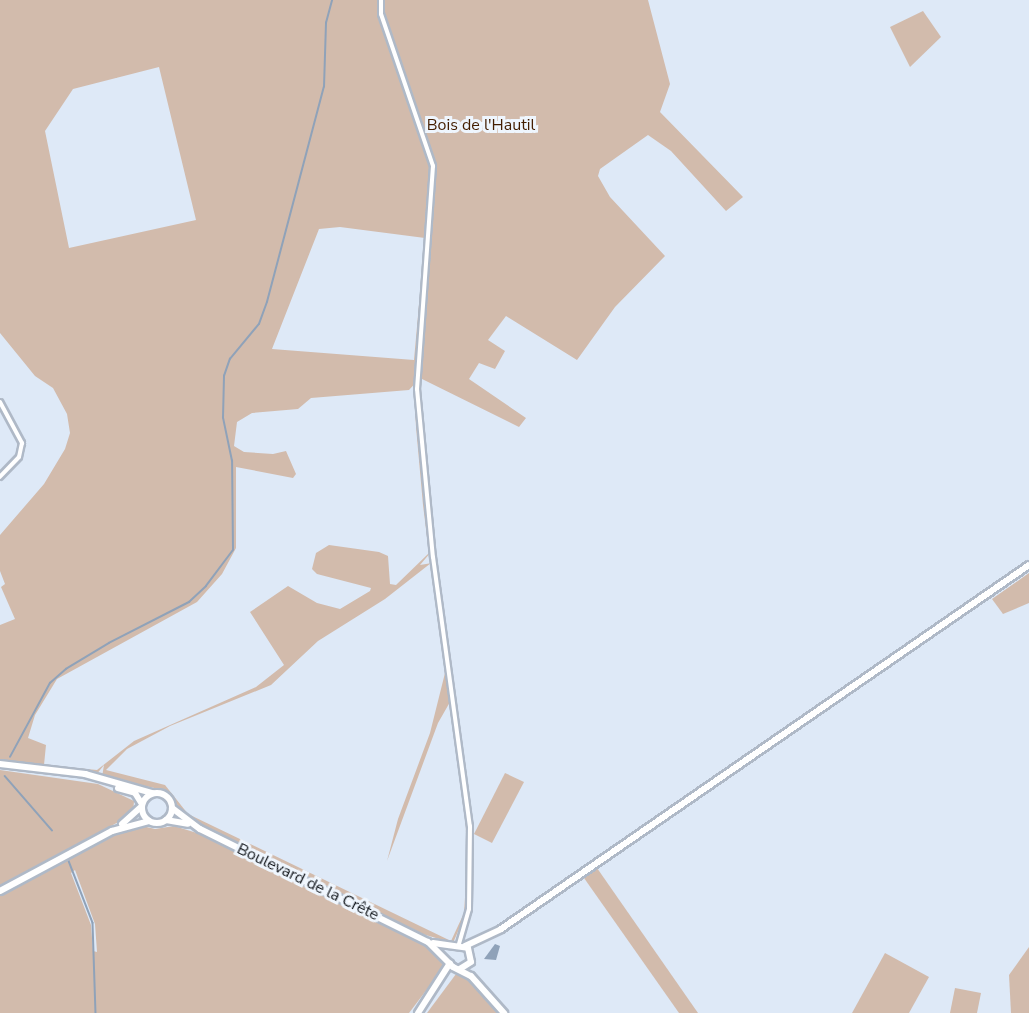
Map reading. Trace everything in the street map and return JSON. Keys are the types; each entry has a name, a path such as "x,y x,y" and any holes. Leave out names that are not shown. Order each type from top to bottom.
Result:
{"main road":[{"path":"443,979 471,959 489,937 1029,565"},
{"path":"0,765 86,774 165,795 172,808 165,820 149,821 112,831"},
{"path":"0,765 89,778 133,792 149,821"},
{"path":"0,891 112,831 142,806 152,793"},
{"name":"Boulevard de la Crête","path":"172,808 200,829 416,936 482,986 504,1013"},
{"name":"Boulevard de la Crête","path":"165,820 200,829"},
{"name":"Boulevard de la Crête","path":"416,936 459,946 471,959 482,986"},
{"path":"418,1013 443,979 459,946 489,937"}],"street":[{"path":"381,0 381,14 433,165 417,389 421,441 470,826 469,909 459,946"},
{"path":"0,402 22,442 19,457 0,477"}],"green space":[{"name":"Bois de l'Hautil","path":"0,0 648,0 670,84 660,112 743,197 726,211 671,151 648,135 600,169 598,176 610,197 665,256 615,307 577,360 506,316 488,340 505,351 495,369 479,363 469,379 526,418 519,427 420,378 409,390 311,398 298,409 252,413 237,422 234,446 244,452 273,454 286,451 296,474 293,478 236,467 236,548 222,574 197,602 57,679 35,715 28,738 46,745 44,765 97,770 134,741 256,687 284,665 250,612 288,586 317,603 340,609 370,591 371,588 317,574 312,569 316,553 329,545 379,552 388,556 390,584 396,585 429,553 414,390 431,552 420,565 431,563 432,563 468,813 468,908 453,943 412,931 190,819 164,790 102,777 104,765 96,775 0,762 0,625 15,619 1,587 5,584 0,571 0,535 44,484 65,449 70,433 67,414 53,388 35,376 0,333","holes":["159,67 196,220 69,248 45,131 73,89","340,227 425,238 414,360 272,349 319,229","431,563 445,673 430,733 398,819 387,861 438,723 450,702 465,800 467,866 464,913 451,941 188,814 165,785 106,770 127,749 170,726 271,685 318,641 385,599"]},
{"path":"923,11 941,37 910,67 890,27"},
{"path":"1029,573 1029,603 1003,614 992,599"},
{"path":"0,770 98,784 134,801 133,814 0,887"},
{"path":"505,773 524,782 492,843 474,834"},
{"path":"138,825 155,829 174,826 197,833 425,946 435,952 444,967 409,1013 0,1013 0,894 123,828","holes":["75,870 95,924 97,952 93,951 91,925 71,873"]},
{"path":"597,868 698,1013 679,1013 584,878"},
{"path":"1029,947 1029,1013 1011,1013 1009,975"},
{"path":"885,953 929,977 909,1013 852,1013"},
{"path":"456,974 471,981 498,1013 427,1013"},
{"path":"955,988 981,993 977,1013 950,1013"}],"water":[{"path":"495,944 500,946 496,960 484,959"}],"waterway":[{"path":"10,757 50,683 66,669 109,643 189,602 206,586 233,550 232,461 223,418 224,376 230,359 259,324 267,302 324,87 326,23 332,0"},
{"path":"5,776 52,830"},
{"path":"69,861 93,923 96,1013"}]}
